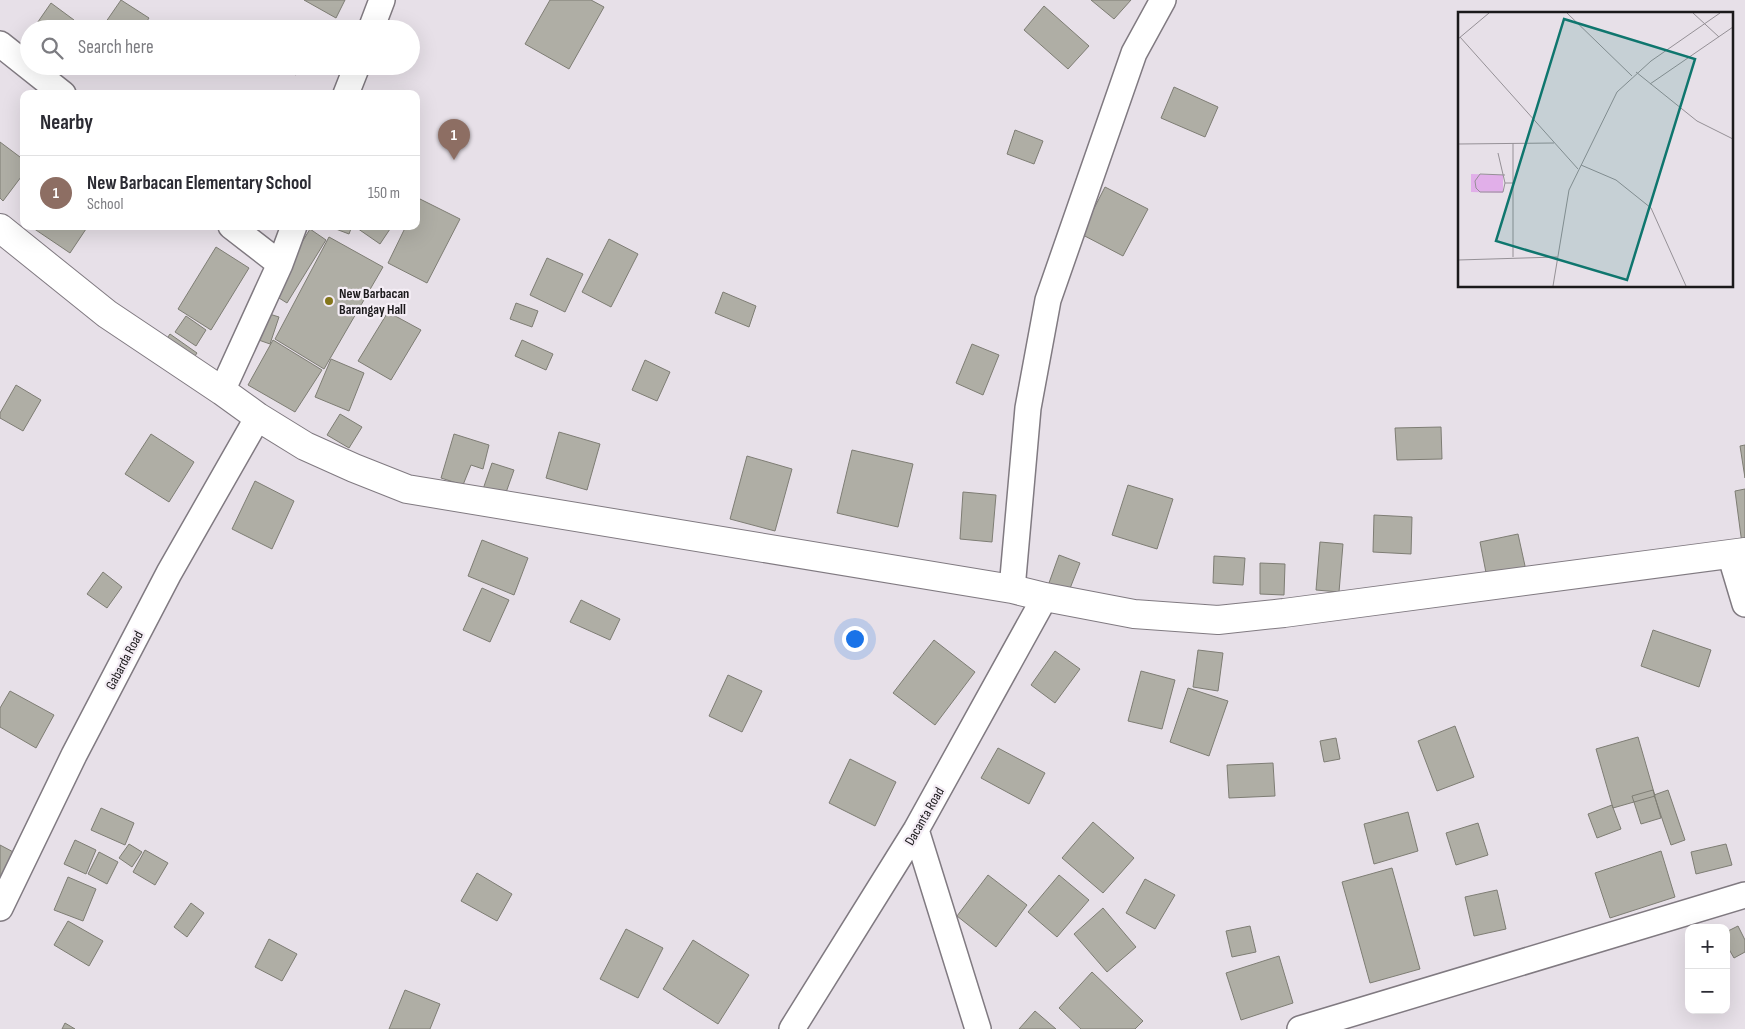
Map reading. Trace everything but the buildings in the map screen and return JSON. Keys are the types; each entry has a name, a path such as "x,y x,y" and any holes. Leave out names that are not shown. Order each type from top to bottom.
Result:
{"street":[{"path":"374,20 382,0"},
{"path":"1012,589 1028,408 1048,300 1134,54 1163,0"},
{"path":"0,44 20,60"},
{"path":"39,75 58,90"},
{"path":"348,90 353,75"},
{"path":"0,228 107,314 258,417 304,446 407,489 1012,589 1134,614 1218,620 1284,613 1737,553 1745,604"},
{"path":"236,230 280,264"},
{"path":"222,391 280,264 293,230"},
{"name":"Gabarda Road","path":"0,908 74,755 164,582 258,417"},
{"name":"Dacanta Road","path":"792,1029 916,830 1045,597"},
{"path":"916,830 978,1029"},
{"path":"1300,1029 1745,895"}],"place":[{"name":"New Barbacan Elementary School","path":"454,160"},
{"name":"New Barbacan Barangay Hall","path":"329,301"}]}
